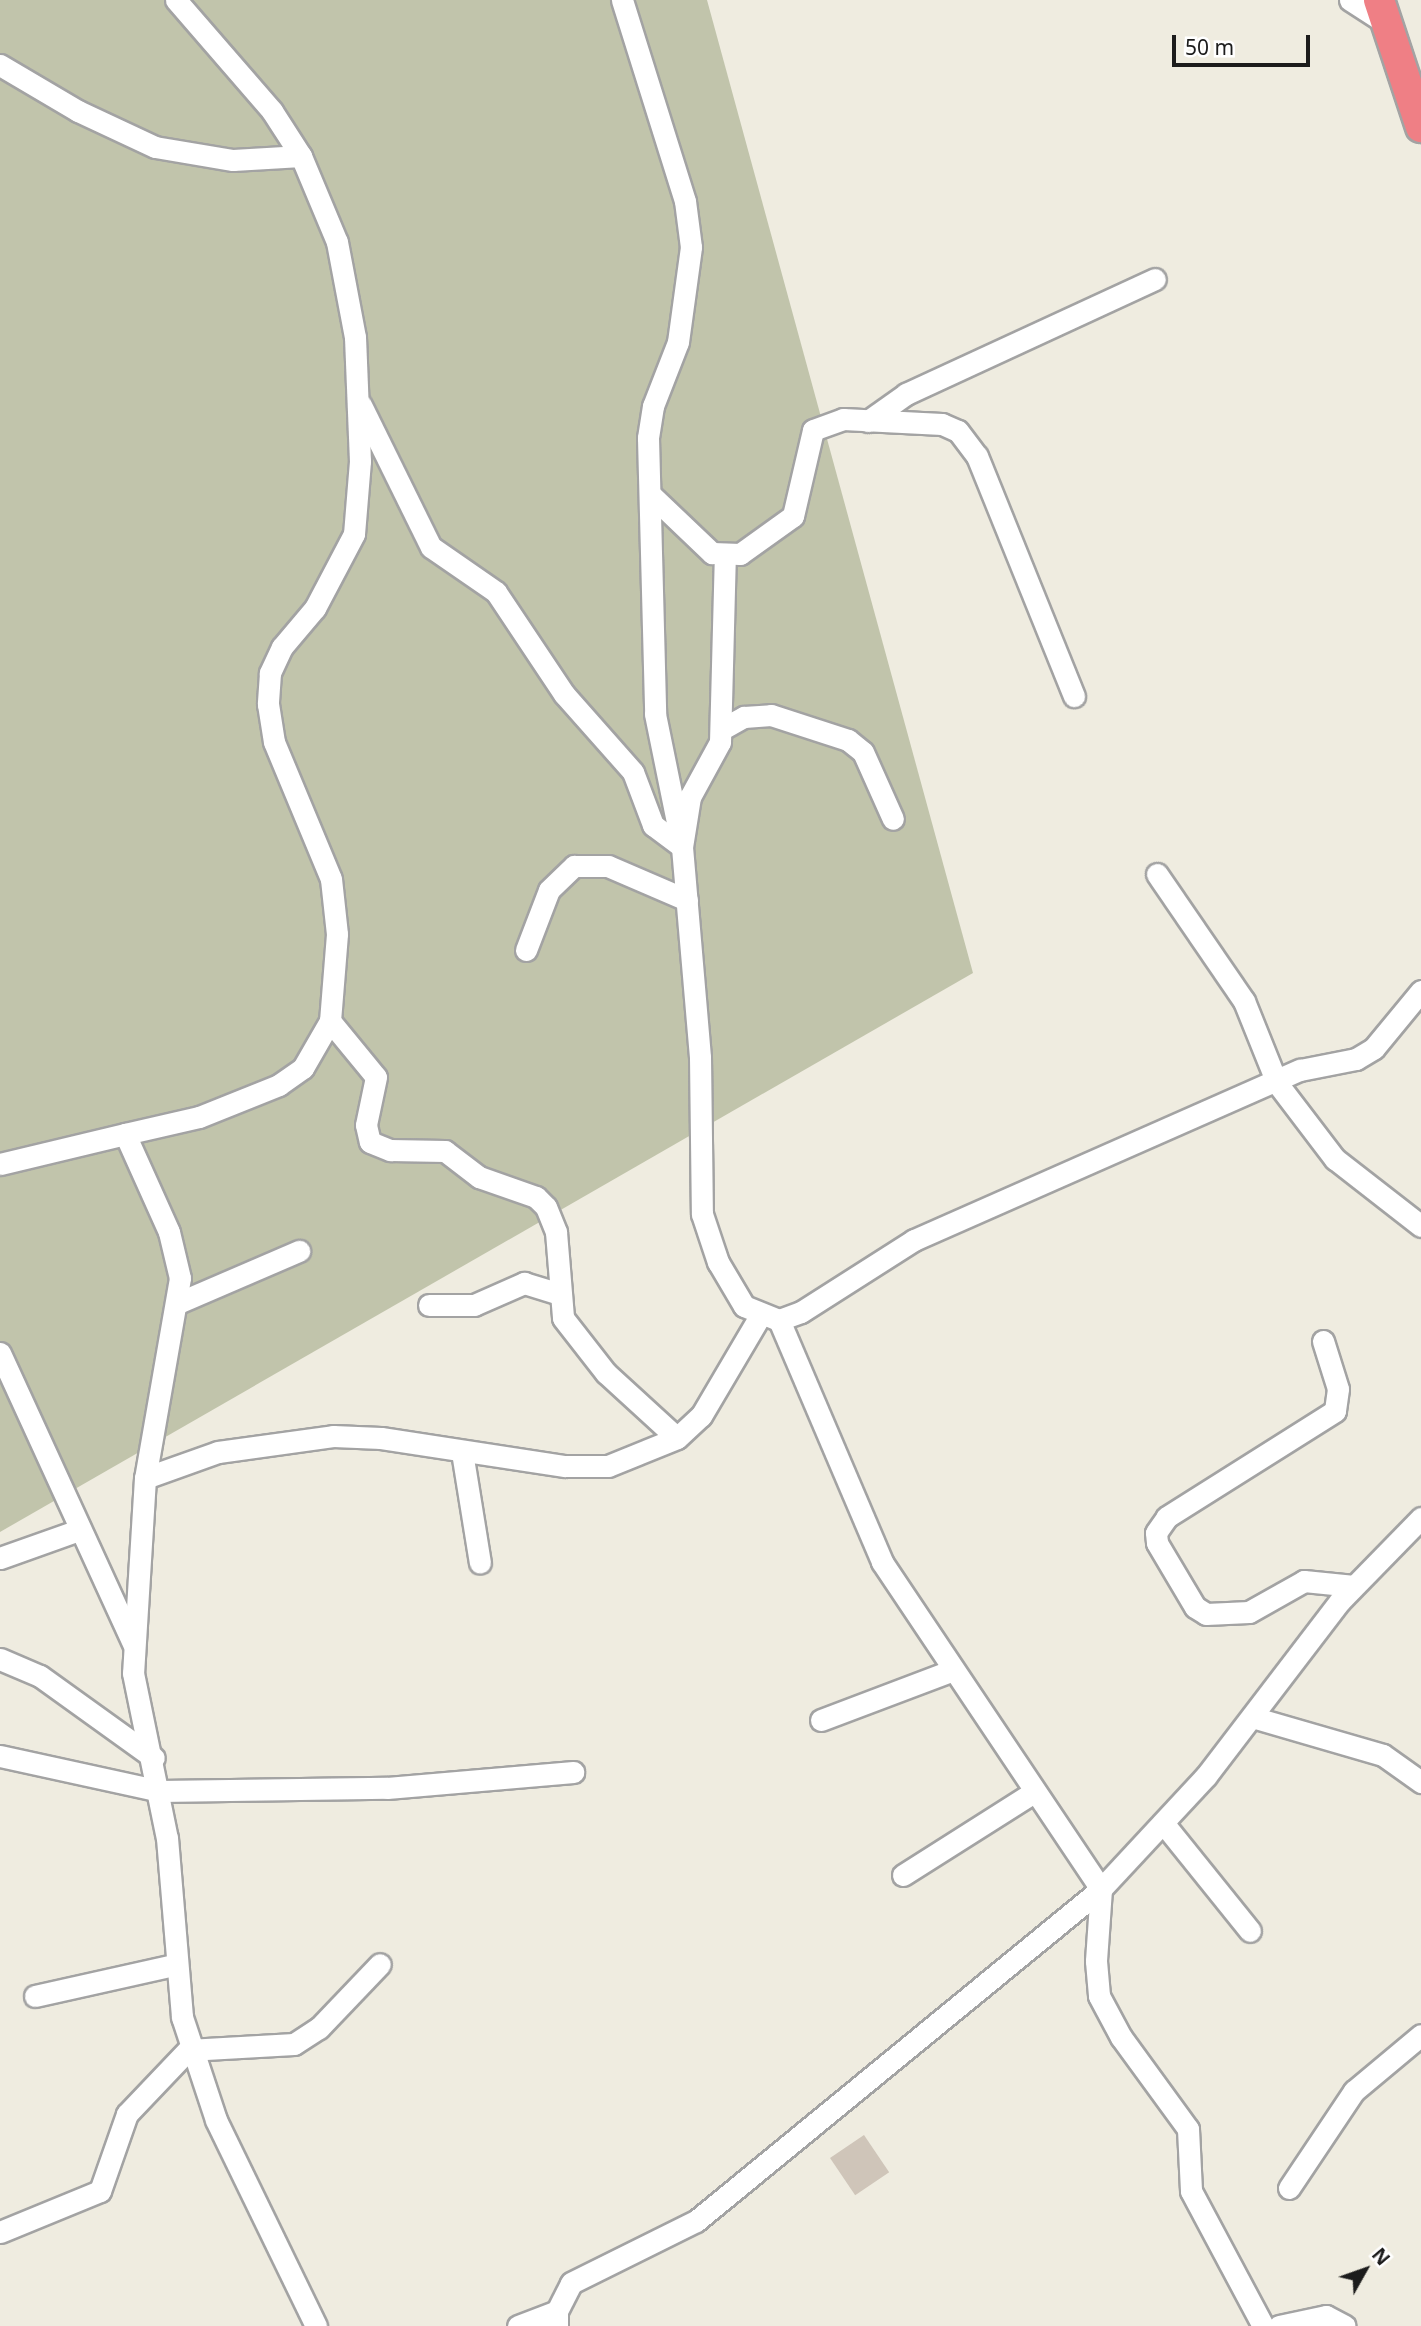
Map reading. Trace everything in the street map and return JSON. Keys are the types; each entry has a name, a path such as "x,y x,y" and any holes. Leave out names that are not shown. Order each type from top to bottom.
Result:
{"highway":[{"path":"1384,13 1421,127"}],"street":[{"path":"0,1164 199,1117 279,1085 303,1068 330,1021 337,934 331,878 274,741 268,704 270,673 282,647 315,608 354,534 360,501 357,396 348,290 337,242 301,156 272,111 176,0"},
{"path":"622,0 685,201 691,247 678,342 649,424 654,714 682,847 700,1056 702,1214 730,1284 769,1318 882,1562 1032,1793 1101,1889 1096,1961 1099,1996 1121,2037 1188,2129 1191,2191 1263,2326"},
{"path":"1350,0 1384,13"},
{"path":"0,65 78,111 155,147 233,160 301,156"},
{"path":"868,421 906,394 1155,279"},
{"path":"357,396 430,547 496,592 564,694 633,772 653,825 682,847"},
{"path":"650,494 701,543 725,556 740,554 793,516 813,430 833,420 942,424 967,441 1074,696"},
{"path":"682,847 690,797 715,756 722,729 725,556"},
{"path":"722,729 744,717 771,715 848,740 863,752 893,819"},
{"path":"526,950 549,890 574,866 608,866 687,900"},
{"path":"1157,874 1244,1001 1277,1083 1335,1159 1421,1226"},
{"path":"145,1478 218,1452 333,1436 587,1468 626,1461 677,1438 714,1402 769,1318 801,1312 914,1240 1314,1066 1356,1059 1374,1048 1421,991"},
{"path":"330,1021 376,1077 366,1125 370,1142 390,1150 445,1151 479,1177 536,1198 554,1220 563,1318 579,1343 677,1438"},
{"path":"125,1134 169,1232 180,1278 178,1303 145,1478 133,1695 154,1758 160,1791 174,1965 188,2050 316,2326"},
{"path":"178,1303 299,1251"},
{"path":"429,1305 474,1305 524,1283 560,1294"},
{"path":"1323,1341 1338,1389 1335,1411 1167,1517 1156,1533 1157,1543 1195,1607 1206,1614 1249,1612 1304,1581 1354,1586"},
{"path":"0,1353 134,1646"},
{"path":"462,1452 480,1563"},
{"path":"518,2326 557,2319 571,2283 696,2221 1101,1889 1164,1824 1354,1586 1421,1518"},
{"path":"0,1558 79,1530"},
{"path":"0,1659 40,1676 154,1758"},
{"path":"821,1720 953,1670"},
{"path":"1252,1717 1383,1755 1421,1782"},
{"path":"0,1756 160,1791 399,1787 573,1772"},
{"path":"903,1875 1032,1793"},
{"path":"1164,1824 1250,1931"},
{"path":"0,2232 100,2191 127,2114 188,2050 295,2044 319,2028 380,1964"},
{"path":"35,1996 174,1965"},
{"path":"1289,2188 1354,2091 1421,2035"},
{"path":"1279,2326 1325,2316 1345,2326"}],"shaded area":[{"path":"0,0 707,0 973,973 0,1532"}],"building":[{"path":"864,2135 889,2172 855,2195 830,2158"}]}
